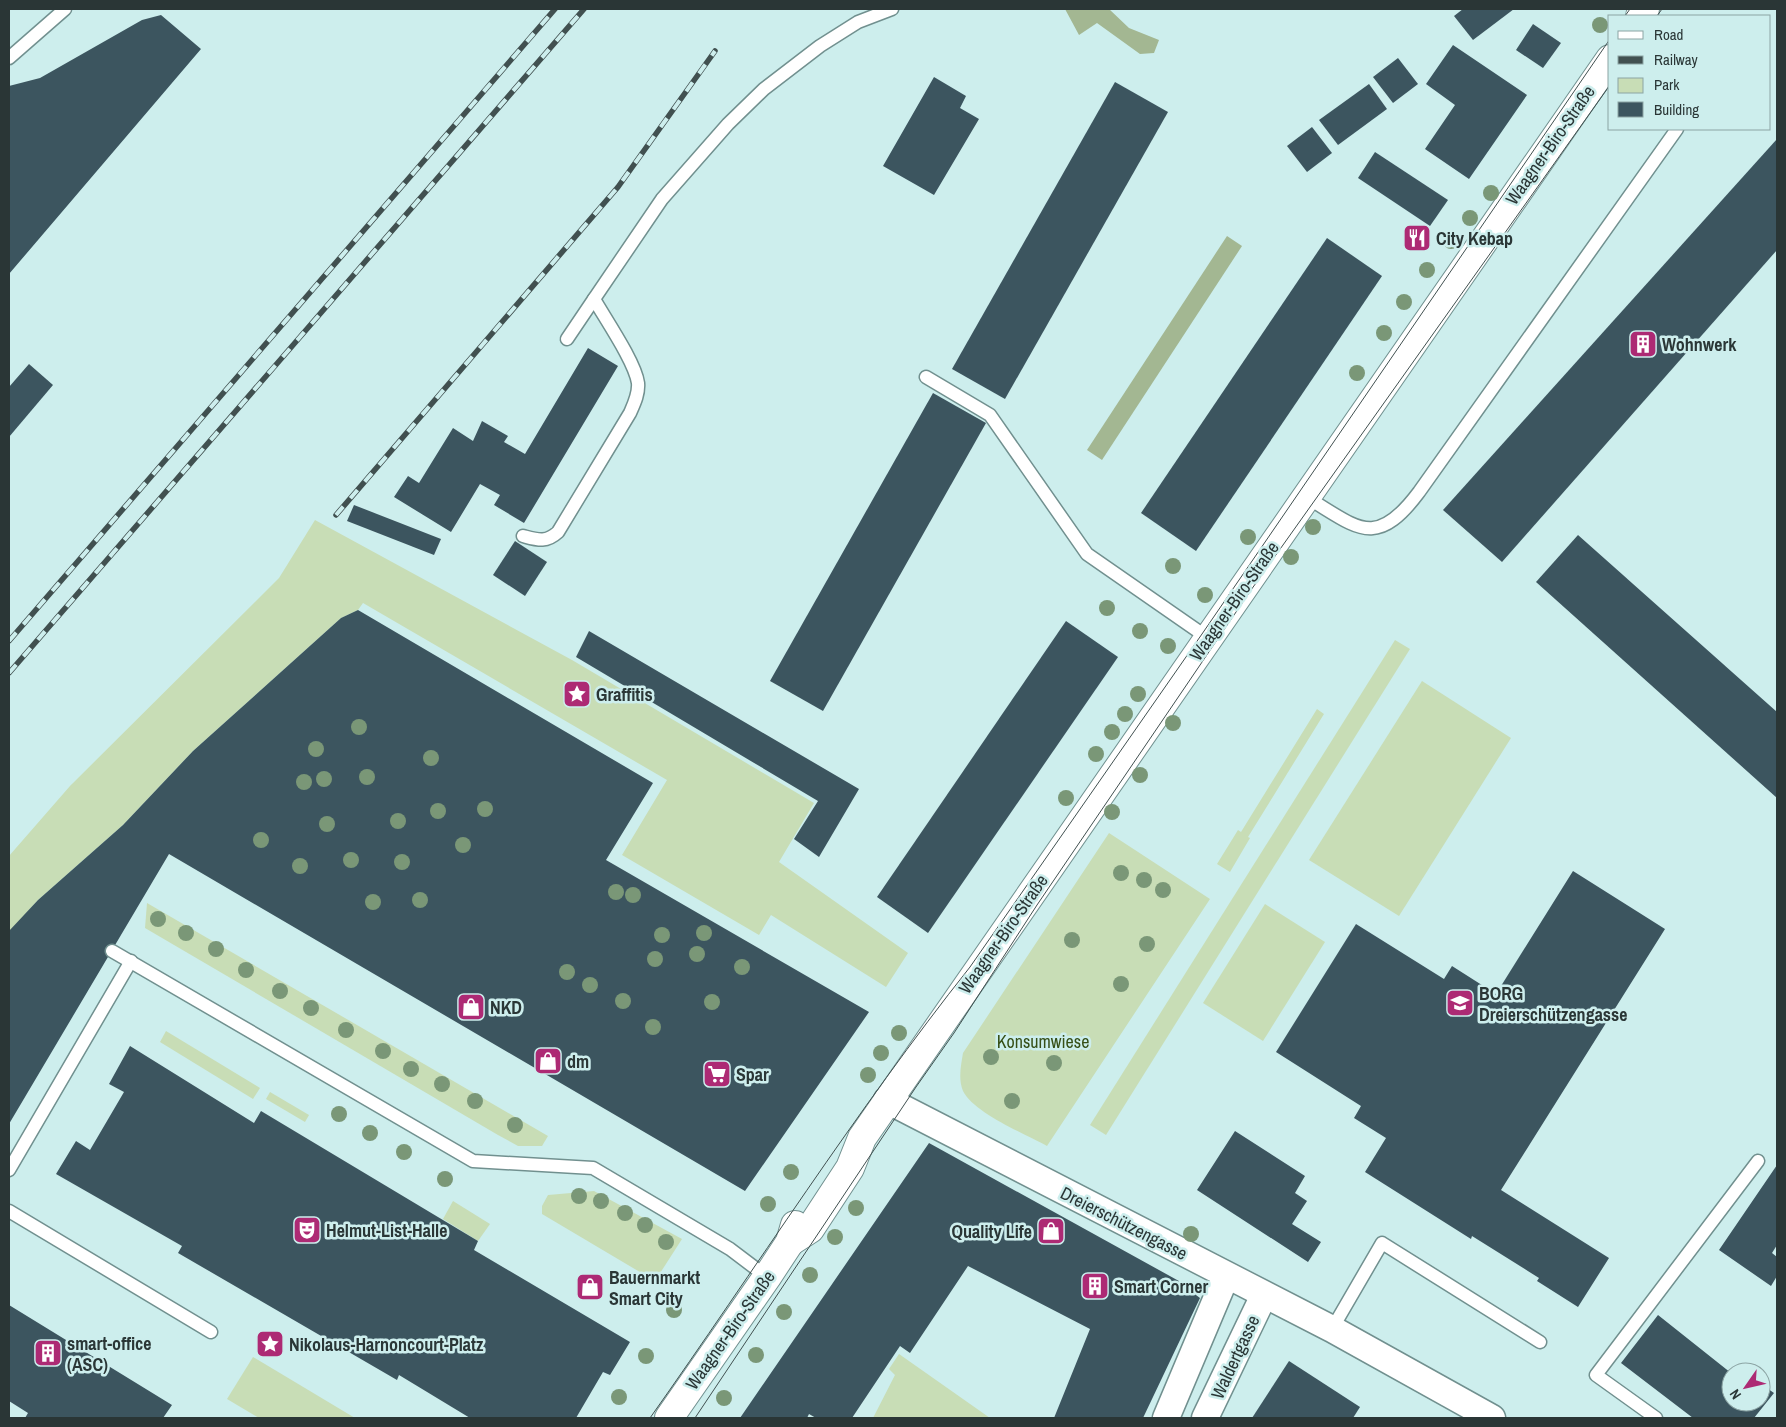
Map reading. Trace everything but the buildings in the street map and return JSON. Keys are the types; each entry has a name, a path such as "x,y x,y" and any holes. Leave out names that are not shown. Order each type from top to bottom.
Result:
{"street":[{"name":"Waagner-Biro-Straße","path":"669,1418 790,1242 810,1228 850,1168 859,1144 888,1100 1608,62"},
{"name":"Dreierschützengasse","path":"888,1100 1332,1329 1492,1418"},
{"path":"1166,1418 1226,1276"},
{"name":"Waldertgasse","path":"1206,1418 1264,1295"}],"lane":[{"path":"9,58 65,9"},
{"path":"567,339 662,200 728,124 764,89 820,46 858,22 892,9"},
{"path":"1306,498 1340,520 1356,527 1370,529 1384,526 1400,516 1419,492 1675,130"},
{"path":"523,536 542,542 551,539 558,532 630,413 636,399 638,384 634,369 594,300"},
{"path":"926,377 990,415 1087,554 1208,638"},
{"path":"112,950 473,1161 593,1168 730,1249 767,1277"},
{"path":"9,1170 131,961"},
{"path":"1656,1418 1596,1375 1758,1161"},
{"path":"9,1211 211,1332"},
{"path":"1332,1329 1382,1243 1540,1342"}],"green space":[{"path":"1065,9 1109,9 1129,28 1159,40 1154,53 1140,54 1097,23 1079,35"},
{"path":"1227,236 1242,246 1102,460 1087,450"},
{"path":"315,520 572,660 814,803 779,862 908,953 886,987 771,915 759,935 622,855 667,780 363,603 358,610 341,618 193,751 123,825 38,900 9,932 9,856 70,786 279,578"},
{"path":"1395,640 1410,649 1106,1135 1090,1125"},
{"path":"1422,681 1511,738 1399,916 1309,860"},
{"path":"1317,709 1324,714 1248,837 1250,838 1230,872 1217,864 1238,830 1241,832"},
{"name":"Konsumwiese","path":"1109,833 1210,899 1047,1146 989,1115 969,1099 963,1091 961,1082 960,1072 963,1053"},
{"path":"147,903 548,1136 542,1146 518,1146 498,1135 145,928"},
{"path":"1265,904 1325,942 1263,1041 1203,1003"},
{"path":"166,1031 260,1088 253,1099 160,1042"},
{"path":"270,1092 309,1115 305,1122 266,1099"},
{"path":"594,1191 682,1239 655,1281 542,1214 542,1206 548,1195"},
{"path":"453,1201 490,1224 478,1241 443,1219"},
{"path":"899,1354 990,1418 873,1418 895,1375 889,1369"},
{"path":"253,1357 355,1418 259,1418 227,1399"}],"tram line":[{"path":"1626,15 1630,9"},
{"path":"1658,15 1662,9"},
{"path":"650,1418 846,1134 970,967 1202,634 1608,42"},
{"path":"695,1418 954,1033 1037,905 1251,590 1608,88"}],"railway":[{"path":"9,641 555,9"},
{"path":"9,673 584,9"},
{"path":"336,515 618,187 715,51"}],"place":[{"name":"City Kebap","path":"1417,238"},
{"name":"Wohnwerk","path":"1643,344"},
{"name":"Graffitis","path":"577,694"},
{"name":"BORG Dreierschützengasse","path":"1460,1003"},
{"name":"NKD","path":"471,1007"},
{"name":"dm","path":"548,1061"},
{"name":"Spar","path":"717,1074"},
{"name":"Helmut-List-Halle","path":"307,1230"},
{"name":"Quality Life","path":"1051,1231"},
{"name":"Smart Corner","path":"1095,1286"},
{"name":"Bauernmarkt Smart City","path":"590,1287"},
{"name":"Nikolaus-Harnoncourt-Platz","path":"270,1344"},
{"name":"smart-office (ASC)","path":"48,1353"}]}
